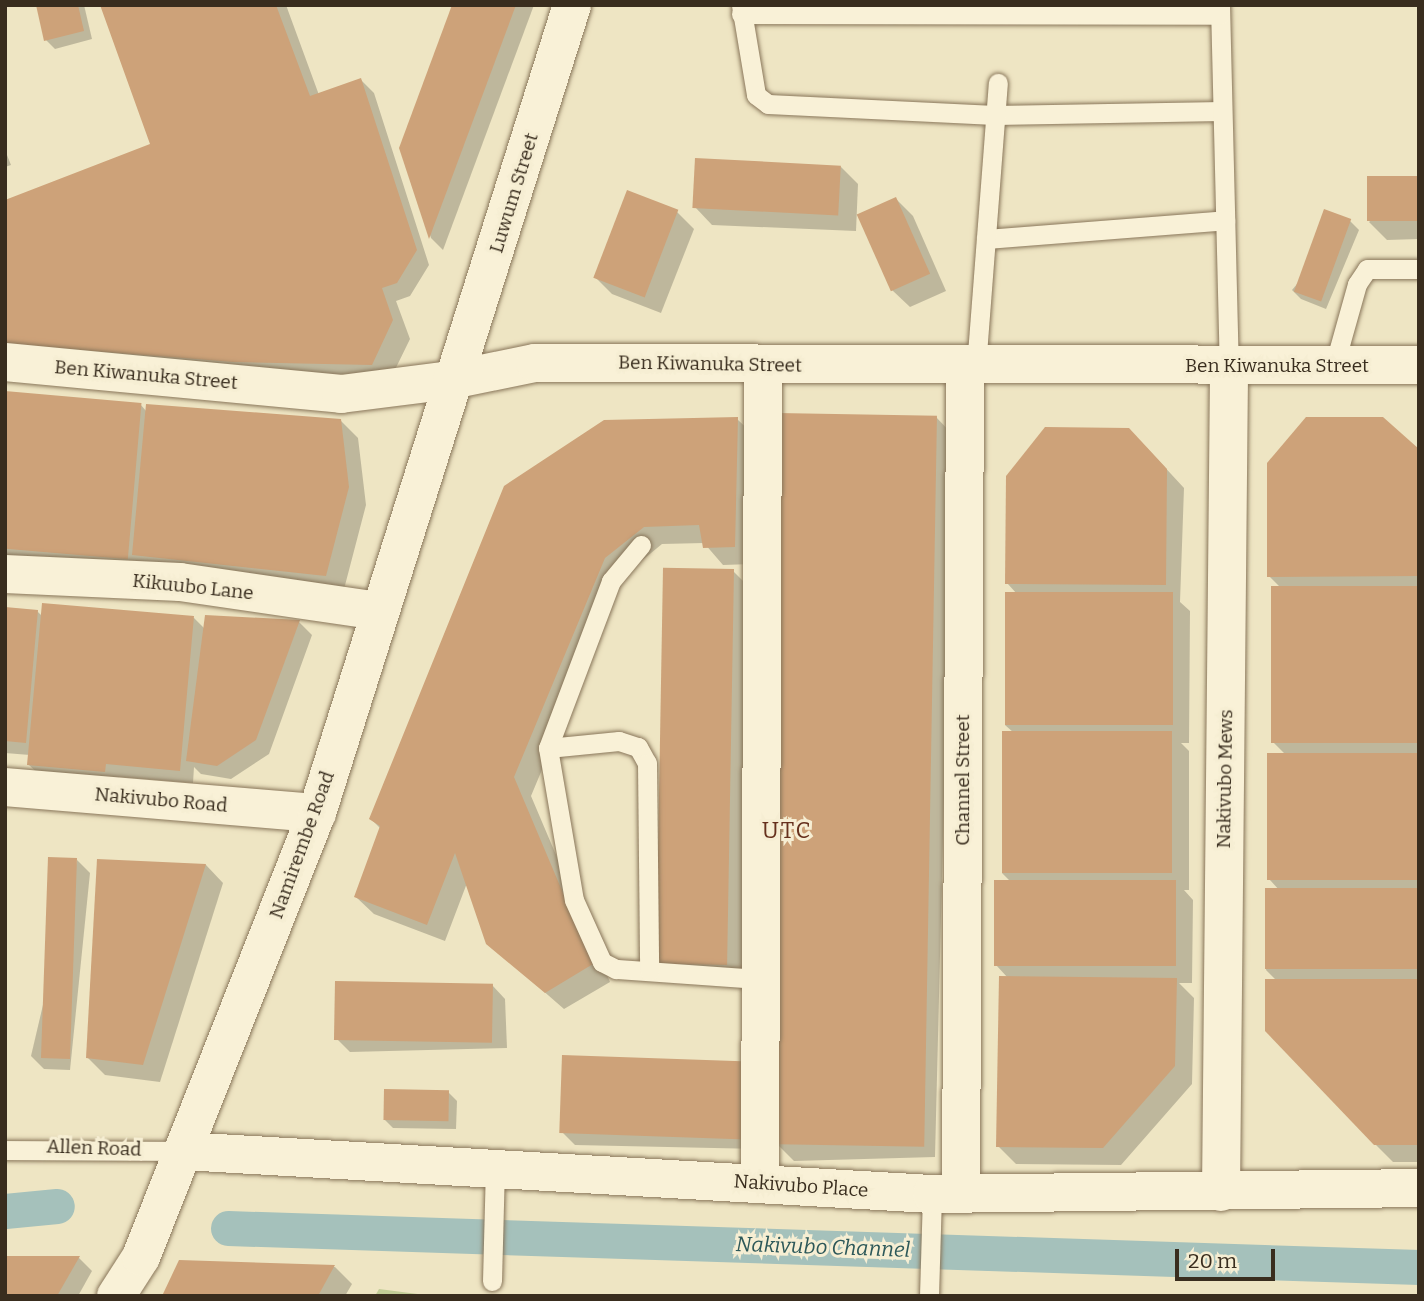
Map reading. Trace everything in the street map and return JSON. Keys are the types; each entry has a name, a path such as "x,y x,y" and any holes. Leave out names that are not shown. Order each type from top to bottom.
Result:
{"main road":[{"name":"Luwum Street","path":"452,380 468,342 572,5"},
{"name":"Ben Kiwanuka Street","path":"5,362 341,394 452,380 535,363 970,367 1419,365"},
{"path":"760,1183 763,365"},
{"name":"Channel Street","path":"946,1194 970,367"},
{"name":"Nakivubo Mews","path":"1221,1192 1229,367"},
{"name":"Namirembe Road","path":"116,1296 141,1257 317,813 452,380"},
{"name":"Kikuubo Lane","path":"5,574 180,582 379,611"},
{"name":"Nakivubo Road","path":"5,787 317,813"},
{"name":"Nakivubo Place","path":"183,1151 946,1194 1419,1188"}],"lane":[{"path":"1222,111 995,115 768,104 756,95 741,10 1220,10 1229,367"},
{"path":"970,367 986,239 998,83"},
{"path":"986,239 1225,220"},
{"path":"1334,366 1357,284 1367,269 1419,269"},
{"path":"641,545 611,581 548,748 574,900 602,962 616,969 761,979"},
{"path":"548,748 620,741 638,747 647,763 649,971"},
{"name":"Allen Road","path":"5,1150 183,1151"},
{"path":"492,1282 495,1168"},
{"path":"929,1294 932,1237 946,1194"}],"green space":[{"path":"379,1289 433,1296 375,1296"}],"building":[{"path":"36,5 78,5 84,31 44,41"},
{"path":"100,5 276,5 310,96 361,78 417,250 397,283 382,288 393,320 372,365 233,362 5,344 5,200 150,144"},
{"path":"452,5 516,5 429,239 399,148"},
{"path":"695,158 841,166 838,216 692,208"},
{"path":"1367,176 1419,176 1419,221 1367,221"},
{"path":"627,190 678,210 645,297 593,278"},
{"path":"896,197 930,274 891,291 857,214"},
{"path":"1324,209 1351,219 1321,302 1294,292"},
{"path":"5,391 141,403 128,559 5,549"},
{"path":"146,404 341,419 349,487 326,576 132,555"},
{"path":"777,413 937,416 924,1147 764,1144"},
{"path":"738,417 735,547 703,548 699,525 644,527 605,558 514,777 593,964 545,993 486,944 455,853 427,925 354,897 380,826 369,819 504,486 604,420"},
{"path":"1306,417 1383,417 1419,449 1419,576 1267,577 1267,463"},
{"path":"1045,427 1129,428 1167,469 1166,585 1005,584 1006,476"},
{"path":"663,568 734,569 727,965 656,964"},
{"path":"1271,586 1419,586 1419,743 1271,743"},
{"path":"1005,592 1173,592 1173,725 1005,725"},
{"path":"42,603 194,616 180,771 106,764 105,772 27,765"},
{"path":"5,607 38,610 26,743 5,741"},
{"path":"205,615 300,620 256,740 217,766 186,761"},
{"path":"1002,731 1172,731 1172,873 1002,873"},
{"path":"1267,753 1419,753 1419,880 1267,880"},
{"path":"48,857 77,858 70,1059 41,1058"},
{"path":"97,859 206,864 143,1065 86,1058"},
{"path":"994,880 1176,880 1176,966 994,966"},
{"path":"1265,888 1419,888 1419,969 1265,969"},
{"path":"999,976 1177,978 1175,1066 1103,1148 996,1147"},
{"path":"1265,979 1419,979 1419,1145 1374,1145 1265,1031"},
{"path":"335,981 493,984 492,1043 334,1040"},
{"path":"562,1055 749,1062 746,1139 559,1133"},
{"path":"384,1089 449,1090 448,1121 383,1120"},
{"path":"6,1256 80,1256 57,1296 5,1296"},
{"path":"179,1260 335,1265 318,1296 162,1296"}],"waterway":[{"name":"Nakivubo Channel","path":"5,1211 57,1206"},
{"name":"Nakivubo Channel","path":"228,1228 1419,1267"}],"district":[{"name":"UTC","path":"787,830"}]}
